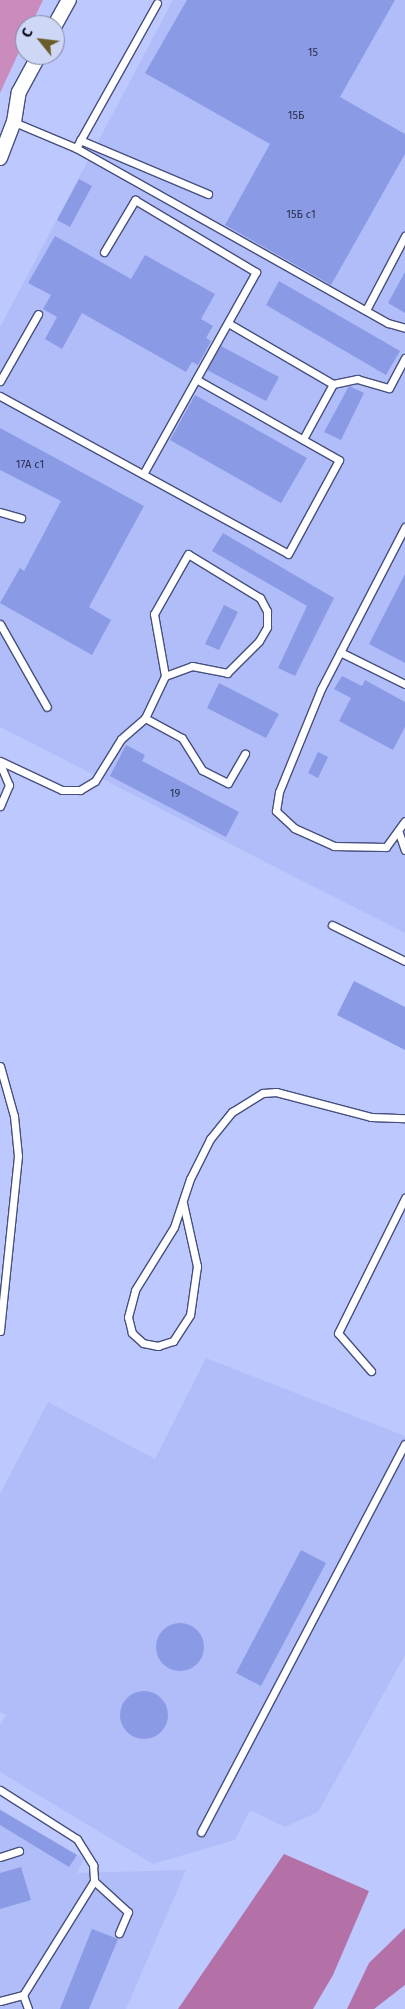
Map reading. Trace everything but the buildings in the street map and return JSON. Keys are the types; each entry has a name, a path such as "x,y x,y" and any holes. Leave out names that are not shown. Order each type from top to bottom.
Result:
{"street":[{"path":"61,15 69,0"},
{"path":"0,158 14,122 19,92 34,65"}],"lane":[{"path":"76,148 156,3"},
{"path":"14,122 76,148 366,310 405,328"},
{"path":"80,140 208,194"},
{"path":"104,252 136,200 256,272 143,474"},
{"path":"366,310 405,236"},
{"path":"0,381 38,314"},
{"path":"228,323 333,384 357,379 389,388 405,358"},
{"path":"0,396 288,554 340,460 196,379"},
{"path":"303,439 333,384"},
{"path":"0,512 21,518"},
{"path":"405,527 340,652 279,792 276,811 294,828 334,846 386,847 399,833 405,821"},
{"path":"0,762 62,790 80,790 94,781 121,739 144,718 165,676 154,614 188,554 260,598 267,611 267,627 259,641 227,673 192,666 165,676"},
{"path":"0,624 47,707"},
{"path":"340,652 405,684"},
{"path":"144,718 182,738 202,770 228,783 245,753"},
{"path":"0,762 9,784 0,806"},
{"path":"399,833 405,850"},
{"path":"332,925 405,961"},
{"path":"0,1066 14,1116 18,1156 0,1331"},
{"path":"183,1203 197,1266 190,1315 172,1342 158,1346 143,1343 132,1333 128,1317 135,1290 174,1227 190,1179 210,1139 232,1112 263,1093 276,1092 371,1117 405,1118"},
{"path":"371,1371 338,1333 405,1198"},
{"path":"201,1832 405,1444"},
{"path":"0,1790 77,1839 93,1865 94,1881 23,1996 0,2001"},
{"path":"0,1856 19,1851"},
{"path":"94,1881 128,1912 119,1933"},
{"path":"23,1996 28,2009"}],"shaded area":[{"path":"0,0 43,0 36,15 15,15 15,61 0,93"},
{"path":"173,0 405,0 405,933 0,727 0,327"},
{"path":"206,1358 405,1436 405,1655 318,1812 285,1827 250,1810 235,1840 153,1864 0,1772 0,1725 6,1715 0,1712 0,1494 48,1402 155,1459"},
{"path":"0,1809 84,1859 77,1873 186,1870 126,2009 0,2009"},
{"path":"284,1854 369,1891 333,1975 313,2009 178,2009"},
{"path":"405,1928 405,1985 374,2009 347,2009 369,1963"}]}
